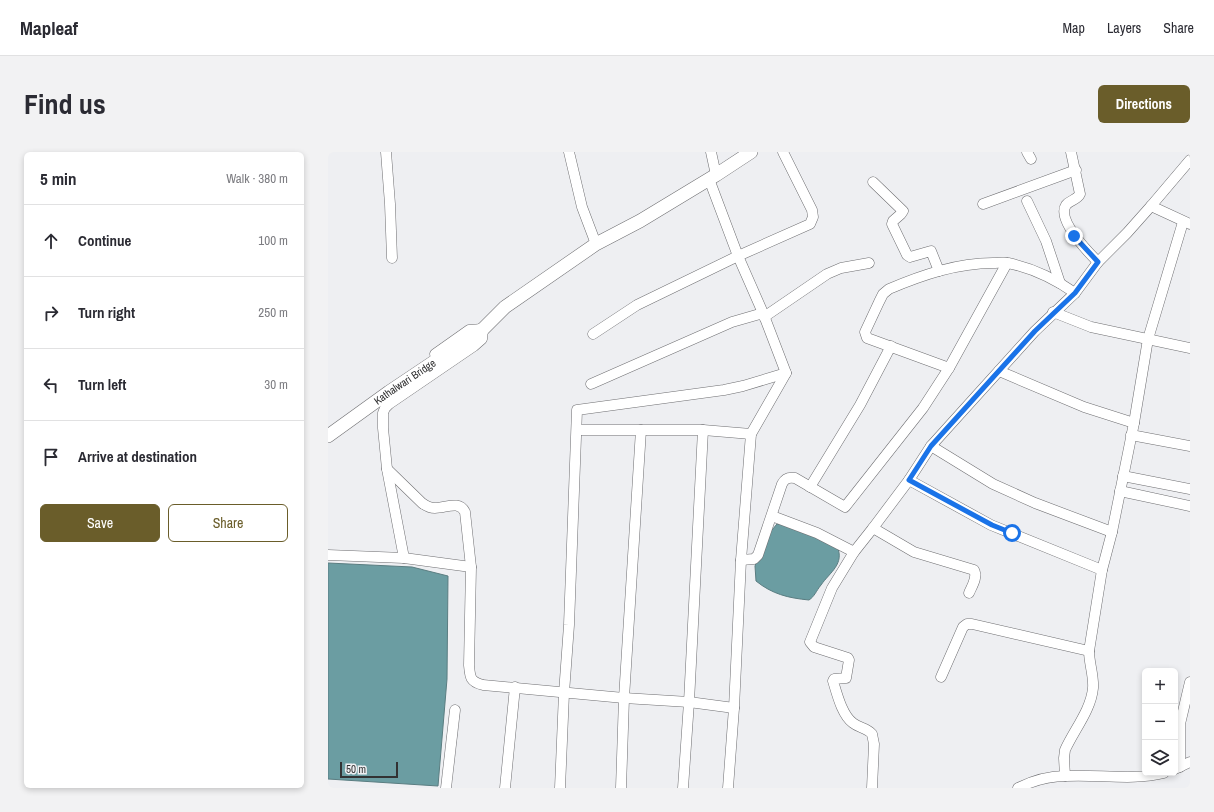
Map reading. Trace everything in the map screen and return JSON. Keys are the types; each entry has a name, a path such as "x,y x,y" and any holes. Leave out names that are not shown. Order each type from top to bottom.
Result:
{"main road":[{"name":"Kathalwari Bridge","path":"328,436 389,392 483,329 505,307 596,244 640,221 751,152"}],"street":[{"path":"386,152 392,258"},
{"path":"569,152 582,207 596,244"},
{"path":"711,152 712,177 738,256 786,372"},
{"path":"593,334 637,305 738,256 807,226 812,222 814,217 812,210 783,152"},
{"path":"1071,152 1080,194 1078,198 1066,205 1066,218 1074,236 1098,262"},
{"path":"872,788 874,744 872,734 848,718 833,681 834,679 846,678 849,660 848,658 814,647 810,642 832,588 854,552 874,528 909,480 931,446 1035,331 1053,312 1075,293 1098,262 1151,206 1190,160"},
{"path":"983,204 1076,170"},
{"path":"873,182 903,212 893,221 892,224 907,255 910,257 931,251 939,271"},
{"path":"1027,201 1046,241 1060,283"},
{"path":"1065,776 1064,758 1066,750 1092,696 1093,676 1089,662 1089,651 1102,570 1112,532 1134,424 1148,339 1187,223 1151,206"},
{"path":"591,384 732,322 763,315 834,271 869,262"},
{"path":"949,368 866,337 866,332 883,294 889,289 939,271 982,263 1007,263 1034,271 1060,283 1075,293"},
{"path":"741,560 754,559 758,555 784,480 791,477 795,478 845,507 923,408 949,368 1007,263"},
{"path":"1053,312 1091,327 1190,348"},
{"path":"328,428 469,330 483,329 482,339 474,346 384,408 382,418 387,469 404,558"},
{"path":"810,487 860,405 891,346"},
{"path":"998,371 1084,407 1134,424"},
{"path":"560,788 564,693 569,625 578,410 724,390 743,386 786,372"},
{"path":"728,788 734,708 741,560 751,434 786,372"},
{"path":"577,430 703,430 751,434"},
{"path":"621,788 624,698 641,430"},
{"path":"682,788 689,702 703,430"},
{"path":"1131,435 1190,446"},
{"path":"931,446 993,484 1036,503 1112,532"},
{"path":"387,469 428,507 434,508 455,505 463,508 467,521 471,566 469,665 473,682 483,685 624,698 689,702 734,708"},
{"path":"1123,476 1190,489"},
{"path":"909,480 992,525 1102,570"},
{"path":"1120,492 1190,506"},
{"path":"772,516 817,533 854,552"},
{"path":"874,528 914,552 974,570 976,578 968,593"},
{"path":"328,554 404,558 471,566"},
{"path":"941,677 963,627 967,624 1089,651"},
{"path":"1178,753 1180,724 1190,682"},
{"path":"505,788 515,687"},
{"path":"446,788 455,710"},
{"path":"1178,768 1190,762"},
{"path":"1018,788 1036,781 1065,776 1116,777 1142,775"}],"water":[{"path":"777,524 788,525 837,546 839,552 838,563 809,600 781,595 756,581 755,566 766,537"},
{"path":"328,563 412,567 448,576 447,679 438,786 328,779"}],"route":[{"path":"1012,533 992,525 909,480 931,446 1035,331 1053,312 1075,293 1098,262 1074,236"}]}
